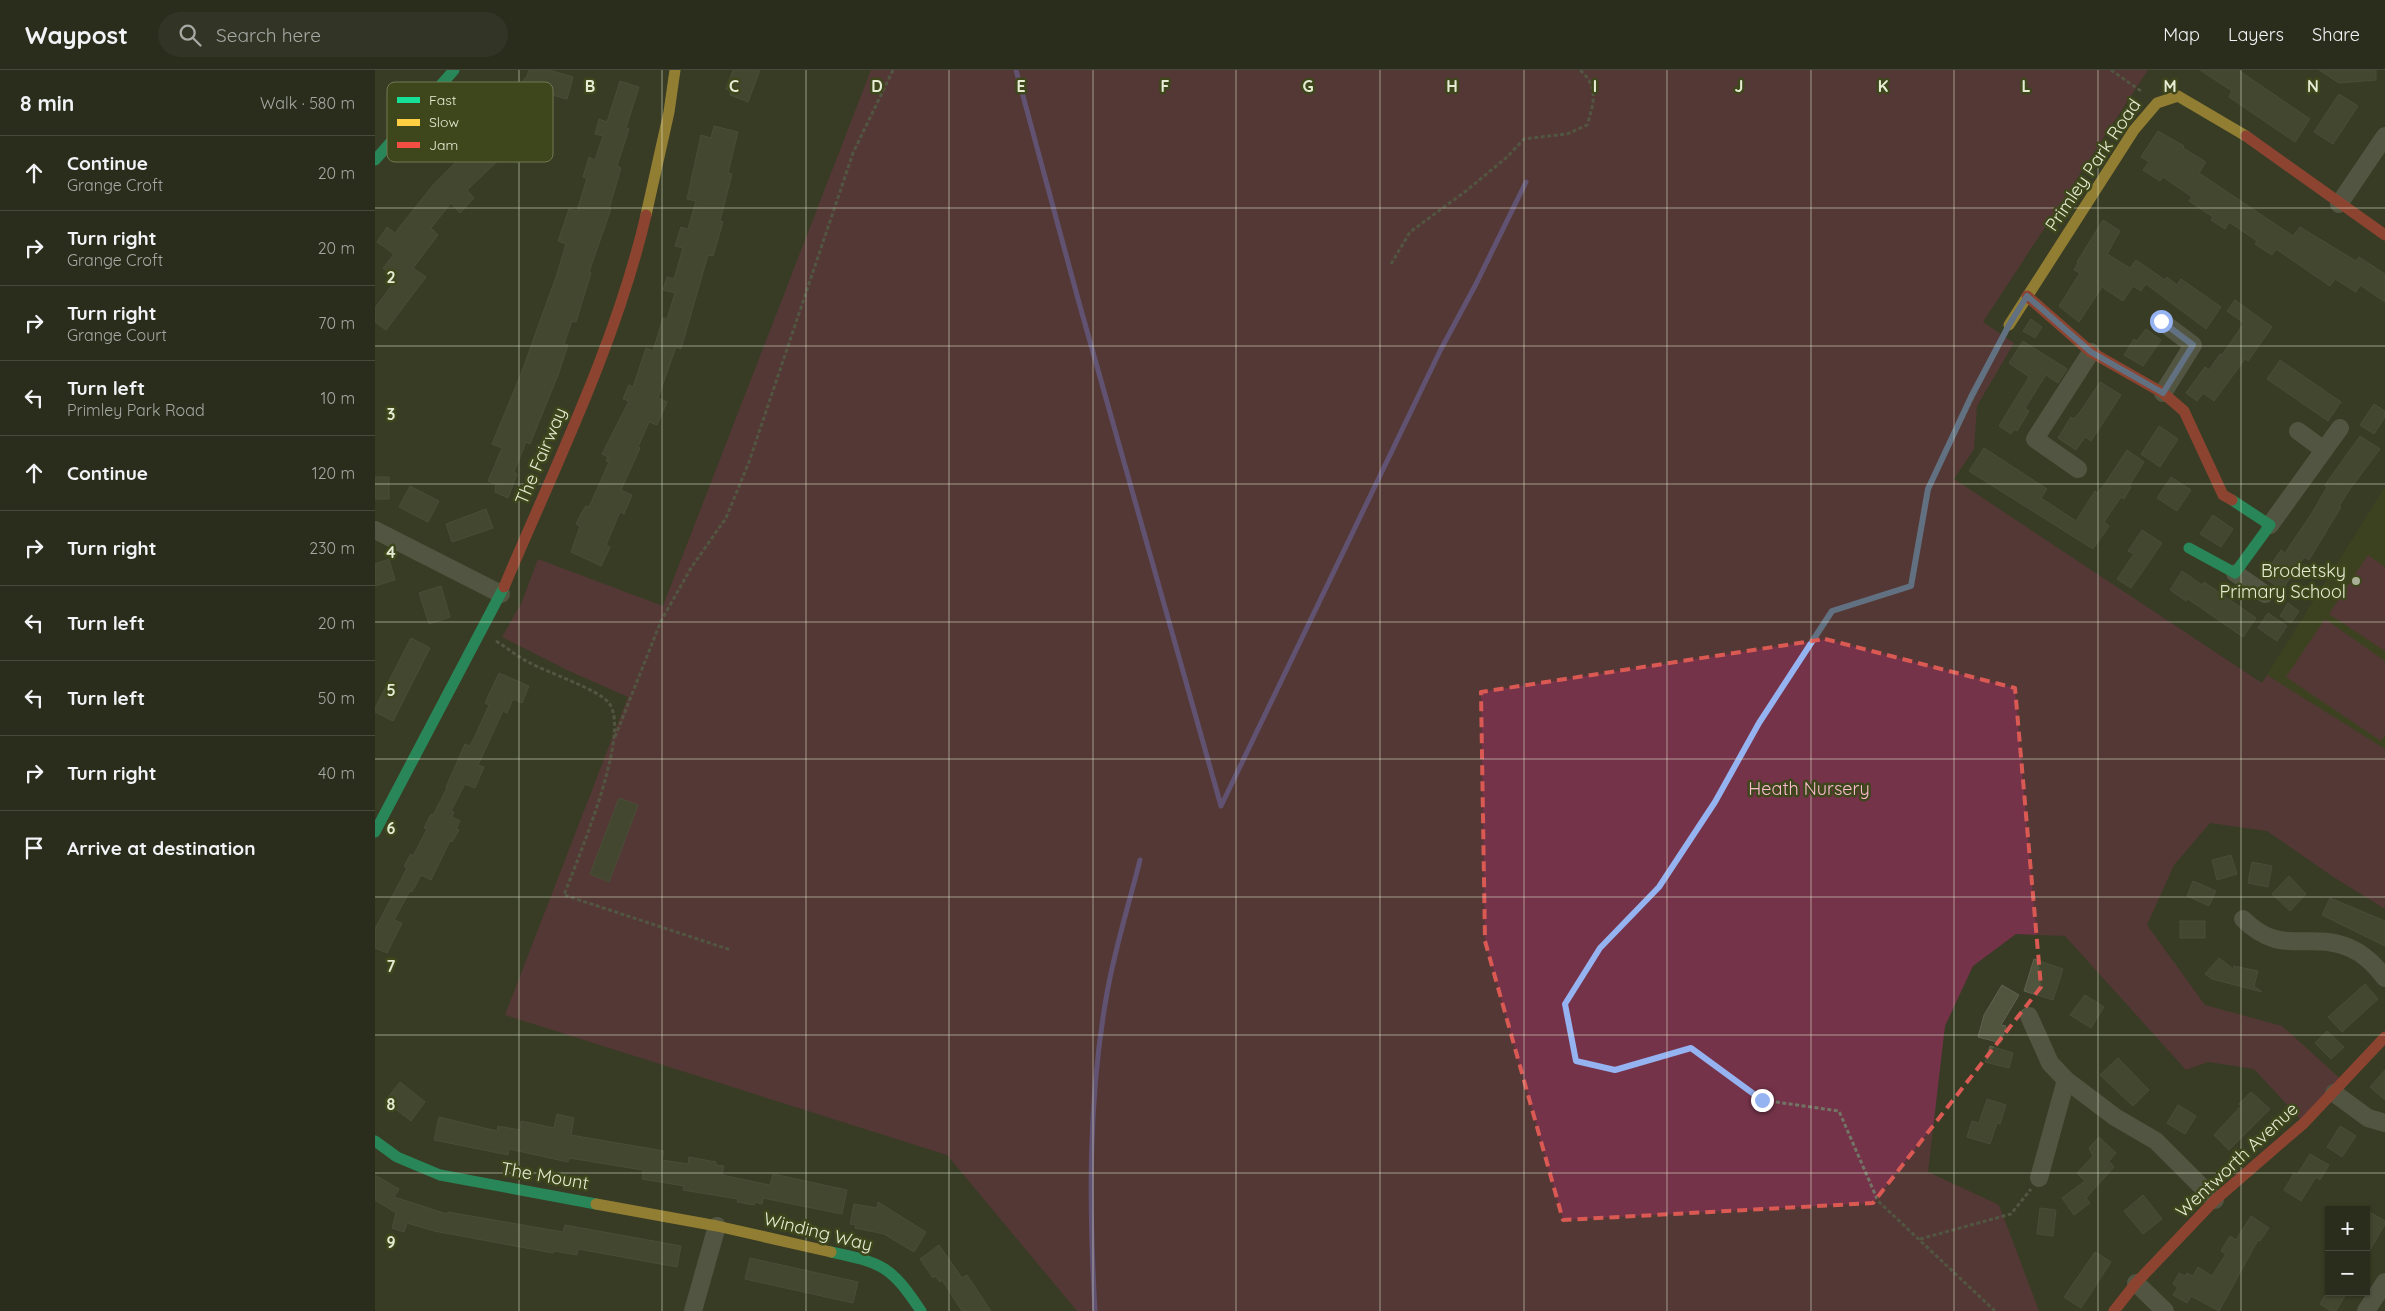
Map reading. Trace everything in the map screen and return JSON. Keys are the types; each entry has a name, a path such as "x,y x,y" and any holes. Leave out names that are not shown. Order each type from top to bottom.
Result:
{"street":[{"path":"443,82 454,70"},
{"name":"The Fairway","path":"377,824 501,594 602,355 640,238 669,112 675,70"},
{"name":"Primley Park Road","path":"2009,325 2134,130 2157,103 2178,96 2237,130 2385,235"},
{"path":"2339,204 2385,136"},
{"path":"375,160 387,146"},
{"path":"2027,296 2091,352 2163,393 2184,410 2223,495 2270,525"},
{"path":"2161,321 2193,345 2163,393"},
{"path":"2078,469 2035,439 2091,352"},
{"path":"2235,573 2340,428"},
{"path":"2299,431 2324,450"},
{"path":"375,530 501,594"},
{"path":"2189,548 2235,573 2265,594"},
{"path":"2243,919 2255,932 2279,941 2306,940 2350,948 2376,967 2385,978"},
{"path":"2029,1016 2050,1063 2066,1080 2115,1117 2156,1142 2215,1200"},
{"name":"Wentworth Avenue","path":"2114,1311 2136,1283 2215,1200 2304,1123 2385,1037"},
{"path":"2039,1178 2066,1080"},
{"path":"2334,1093 2368,1118 2385,1123"},
{"name":"The Mount","path":"375,1141 398,1157 419,1168 441,1175 717,1226"},
{"path":"693,1311 717,1226"},
{"name":"Winding Way","path":"717,1226 871,1261 888,1269 901,1279 921,1311"},
{"path":"2366,1311 2385,1282"},
{"path":"2136,1283 2165,1311"}],"path":[{"path":"731,950 564,895 599,803 615,737 661,621 691,568 727,518 749,462 853,153 893,70"},
{"path":"1391,264 1410,232 1473,185 1507,157 1524,139 1567,134 1587,125 1595,100 1588,78 1580,70"},
{"path":"2111,70 2157,103"},
{"path":"1995,1311 1878,1201 1839,1111 1762,1100 1691,1048 1615,1070 1576,1061 1565,1004 1600,948 1659,887 1715,802 1759,723 1832,611 1911,586 1928,489 1971,397 2009,325"},
{"path":"481,631 528,662 578,685 608,702 615,715 615,737"},
{"path":"1919,1240 2011,1214 2039,1178"}],"highlighted area":[{"path":"1825,639 2015,688 2041,987 1873,1203 1563,1220 1485,941 1481,692"}],"shaded area":[{"name":"Brodetsky Primary School","path":"2385,487 2385,749 2267,675"}],"green space":[{"name":"Heath Nursery","path":"871,70 2148,70 1983,322 2014,343 1977,406 1974,449 1954,479 2262,683 2267,675 2385,749 2385,909 2335,878 2267,831 2210,823 2174,865 2147,925 2205,1005 2282,1026 2344,1082 2304,1123 2254,1069 2208,1062 2186,1070 2065,936 2016,934 1973,966 1945,1026 1928,1172 1999,1205 2039,1311 1077,1311 947,1155 505,1015 628,697 567,670 502,637 522,602 538,559 663,606"},
{"path":"2368,555 2385,567 2385,651 2329,614"},
{"path":"2325,619 2385,661 2385,735 2381,741 2286,677"}],"building":[{"path":"529,70 549,70 573,77 567,99 553,95 553,82 522,82"},
{"path":"733,70 760,70 748,102 730,95 731,91 726,89"},
{"path":"2200,70 2238,70 2310,119 2295,142 2229,97 2232,91"},
{"path":"2319,70 2376,70 2376,80 2339,83"},
{"path":"620,81 639,87 626,128 629,129 617,166 621,168 609,209 611,209 589,272 591,273 576,322 572,321 564,344 568,345 558,375 530,444 526,442 514,472 517,474 508,498 495,492 496,484 488,481 502,448 492,444 521,374 557,274 566,244 558,241 569,209 577,211 587,178 583,177 589,157 595,160 603,136 595,134 599,119 607,122"},
{"path":"2339,94 2358,106 2333,144 2314,132"},
{"path":"714,126 738,132 728,173 732,174 720,221 723,222 713,256 708,255 681,349 676,347 658,398 667,402 657,425 649,422 638,447 640,448 621,490 632,495 624,514 620,512 606,545 610,547 601,566 571,552 580,526 576,524 586,506 589,507 609,462 606,461 608,457 602,454 629,401 623,399 629,385 633,387 646,348 653,351 663,318 667,319 675,293 663,290 667,277 674,279 683,248 675,246 681,227 688,229 696,201 687,199 701,135 711,138"},
{"path":"2158,131 2184,146 2183,148 2206,162 2199,173 2293,236 2300,227 2356,261 2359,257 2385,274 2385,302 2360,285 2356,292 2335,279 2330,286 2276,249 2272,255 2255,244 2257,241 2229,222 2225,229 2211,220 2213,217 2189,201 2192,197 2163,177 2160,181 2143,170 2149,162 2141,157"},
{"path":"456,162 497,162 467,190 474,198 460,213 451,203 431,228 438,235 413,268 426,277 386,330 375,322 375,308 397,278 383,268 394,254 377,242 387,227 395,233 433,185"},
{"path":"2103,220 2120,231 2107,254 2130,268 2136,260 2165,280 2167,277 2177,285 2181,279 2221,307 2206,329 2146,284 2141,291 2133,286 2123,301 2102,287 2079,322 2059,306 2080,273 2074,270 2077,262"},
{"path":"2235,300 2272,327 2248,361 2245,359 2214,401 2203,393 2197,401 2186,393 2205,367 2209,370 2220,354 2222,355 2244,323 2227,311"},
{"path":"2031,319 2042,327 2035,338 2023,331"},
{"path":"2146,329 2161,340 2143,366 2124,355 2134,339 2137,341"},
{"path":"2023,341 2067,369 2058,383 2046,375 2025,408 2029,411 2017,431 2014,429 2011,434 1999,426 2029,377 2009,363"},
{"path":"2280,360 2341,402 2328,421 2267,379"},
{"path":"2100,382 2121,395 2091,441 2085,437 2076,450 2058,438 2071,417 2074,419 2080,412"},
{"path":"2374,404 2385,411 2385,417 2374,434 2360,425"},
{"path":"2159,426 2178,439 2160,467 2141,454"},
{"path":"2360,436 2380,449 2339,506 2341,507 2309,560 2304,557 2282,590 2263,577 2281,550 2285,553 2312,513 2327,487 2325,485"},
{"path":"1984,448 2047,489 2041,498 2076,521 2095,491 2097,493 2104,485 2127,450 2144,462 2129,486 2131,487 2124,499 2121,497 2104,522 2109,526 2093,549 1969,471"},
{"path":"375,477 389,477 389,499 375,499"},
{"path":"2171,477 2191,490 2177,511 2157,498"},
{"path":"410,486 439,501 428,522 399,507"},
{"path":"486,509 493,528 452,542 446,524"},
{"path":"2213,515 2233,529 2221,547 2200,534"},
{"path":"2142,530 2162,543 2131,588 2117,579 2134,554 2128,551"},
{"path":"389,559 395,580 375,586 375,564"},
{"path":"2182,571 2202,585 2204,582 2256,618 2243,637 2188,599 2186,601 2170,590"},
{"path":"441,586 450,617 429,624 419,593"},
{"path":"2288,603 2299,611 2291,623 2280,616"},
{"path":"2268,613 2287,626 2277,641 2258,628"},
{"path":"411,638 430,648 393,721 375,712 375,708"},
{"path":"499,673 529,686 522,703 513,699 507,713 503,711 478,765 484,767 475,788 465,784 451,811 454,812 452,817 460,821 456,829 459,830 452,842 450,841 431,880 421,875 412,892 410,891 394,920 402,923 387,953 375,948 375,929 407,868 404,866 411,854 413,856 427,829 424,828 431,814 433,815 447,788 465,744 470,746 475,736 489,705 485,703"},
{"path":"619,798 638,805 609,882 590,874"},
{"path":"2231,855 2237,874 2217,880 2212,860"},
{"path":"2252,862 2272,866 2268,887 2248,883"},
{"path":"2289,876 2306,894 2290,911 2272,894"},
{"path":"2193,881 2216,891 2209,906 2187,896"},
{"path":"2330,898 2385,921 2385,946 2322,915"},
{"path":"2180,921 2205,921 2205,938 2180,938"},
{"path":"2219,958 2233,969 2234,966 2258,971 2254,986 2262,992 2212,979 2205,974"},
{"path":"2034,959 2063,969 2053,1000 2024,991"},
{"path":"2365,984 2378,999 2342,1032 2328,1017"},
{"path":"2002,985 2019,995 2001,1025 2006,1026 2001,1043 1978,1037 1984,1015"},
{"path":"2085,995 2104,1007 2091,1028 2070,1015"},
{"path":"2327,1031 2344,1047 2331,1059 2315,1043"},
{"path":"1990,1046 2013,1053 2009,1068 1985,1062"},
{"path":"2118,1058 2149,1090 2133,1106 2100,1075"},
{"path":"2385,1070 2385,1100 2370,1087"},
{"path":"400,1082 425,1102 411,1121 385,1101"},
{"path":"2251,1092 2270,1109 2229,1150 2214,1135 2241,1106 2239,1104"},
{"path":"1987,1099 2006,1105 2000,1124 1997,1123 1990,1144 1967,1137 1972,1121 1979,1123"},
{"path":"2178,1105 2196,1116 2185,1134 2167,1123"},
{"path":"557,1114 574,1118 571,1135 664,1151 662,1160 688,1164 689,1157 716,1162 716,1165 724,1166 722,1175 770,1185 773,1174 847,1190 842,1214 763,1198 762,1204 755,1202 754,1205 737,1202 738,1199 683,1190 684,1186 642,1179 643,1170 569,1158 568,1162 509,1149 508,1155 434,1140 439,1117 497,1131 498,1126 520,1130 521,1121 554,1128"},
{"path":"2340,1126 2356,1136 2342,1157 2327,1147"},
{"path":"2099,1137 2116,1153 2103,1168 2110,1162 2114,1167 2086,1198 2090,1203 2074,1215 2062,1198 2085,1181 2077,1173 2093,1156 2089,1148"},
{"path":"2310,1154 2329,1165 2320,1180 2316,1177 2301,1201 2284,1190 2294,1173 2297,1175"},
{"path":"375,1175 399,1189 394,1197 447,1214 448,1212 563,1232 565,1225 681,1246 677,1267 578,1249 577,1255 554,1251 553,1253 434,1231 407,1223 404,1232 392,1228 396,1213 375,1200"},
{"path":"2143,1195 2162,1219 2143,1234 2124,1211"},
{"path":"878,1202 926,1232 914,1252 884,1234 855,1228 856,1225 850,1224 854,1204 877,1208"},
{"path":"2040,1208 2056,1210 2053,1236 2037,1234"},
{"path":"2370,1212 2385,1221 2370,1250"},
{"path":"2251,1216 2269,1228 2260,1241 2258,1240 2219,1311 2191,1296 2187,1303 2173,1295 2178,1287 2173,1284 2179,1273 2185,1276 2187,1273 2193,1276 2198,1267 2212,1276 2226,1254 2221,1251 2230,1236 2236,1240"},
{"path":"939,1245 962,1278 967,1275 991,1311 962,1311 942,1280 940,1282 935,1276 933,1278 920,1259"},
{"path":"2095,1252 2111,1262 2081,1308 2064,1297"},
{"path":"750,1258 858,1282 853,1303 745,1279"},
{"path":"2325,1295 2345,1296 2336,1311 2331,1311 2320,1304"}],"waterway":[{"path":"1016,70 1078,299 1221,806 1440,351 1476,284 1526,182"},
{"path":"1095,1311 1091,1192 1096,1072 1110,976 1140,860"}],"traffic: fast":[{"path":"443,82 454,70"},
{"path":"375,160 387,146"},
{"path":"2189,548 2235,573 2270,525 2232,500"},
{"path":"375,832 504,587"},
{"path":"375,1141 397,1157 440,1175 596,1204"},
{"path":"831,1252 863,1260 884,1269 902,1284 921,1311"}],"traffic: slow":[{"path":"646,215 669,112 675,70"},
{"path":"2009,325 2134,130 2157,103 2178,96 2246,136"},
{"path":"596,1204 717,1226 831,1252"}],"traffic: jam":[{"path":"2246,136 2385,235"},
{"path":"504,587 583,404 601,357 618,311 646,215"},
{"path":"2027,296 2091,352 2163,393 2184,411 2223,495 2232,500"},
{"path":"2114,1311 2136,1283 2215,1200 2304,1123 2385,1037"}],"place":[{"name":"Brodetsky Primary School","path":"2356,581"}],"route":[{"path":"1762,1100 1691,1048 1615,1070 1576,1061 1565,1004 1600,948 1659,887 1715,802 1759,723 1832,611 1911,586 1928,489 1971,397 2009,325 2027,296 2091,352 2163,393 2193,345 2161,321"}]}
